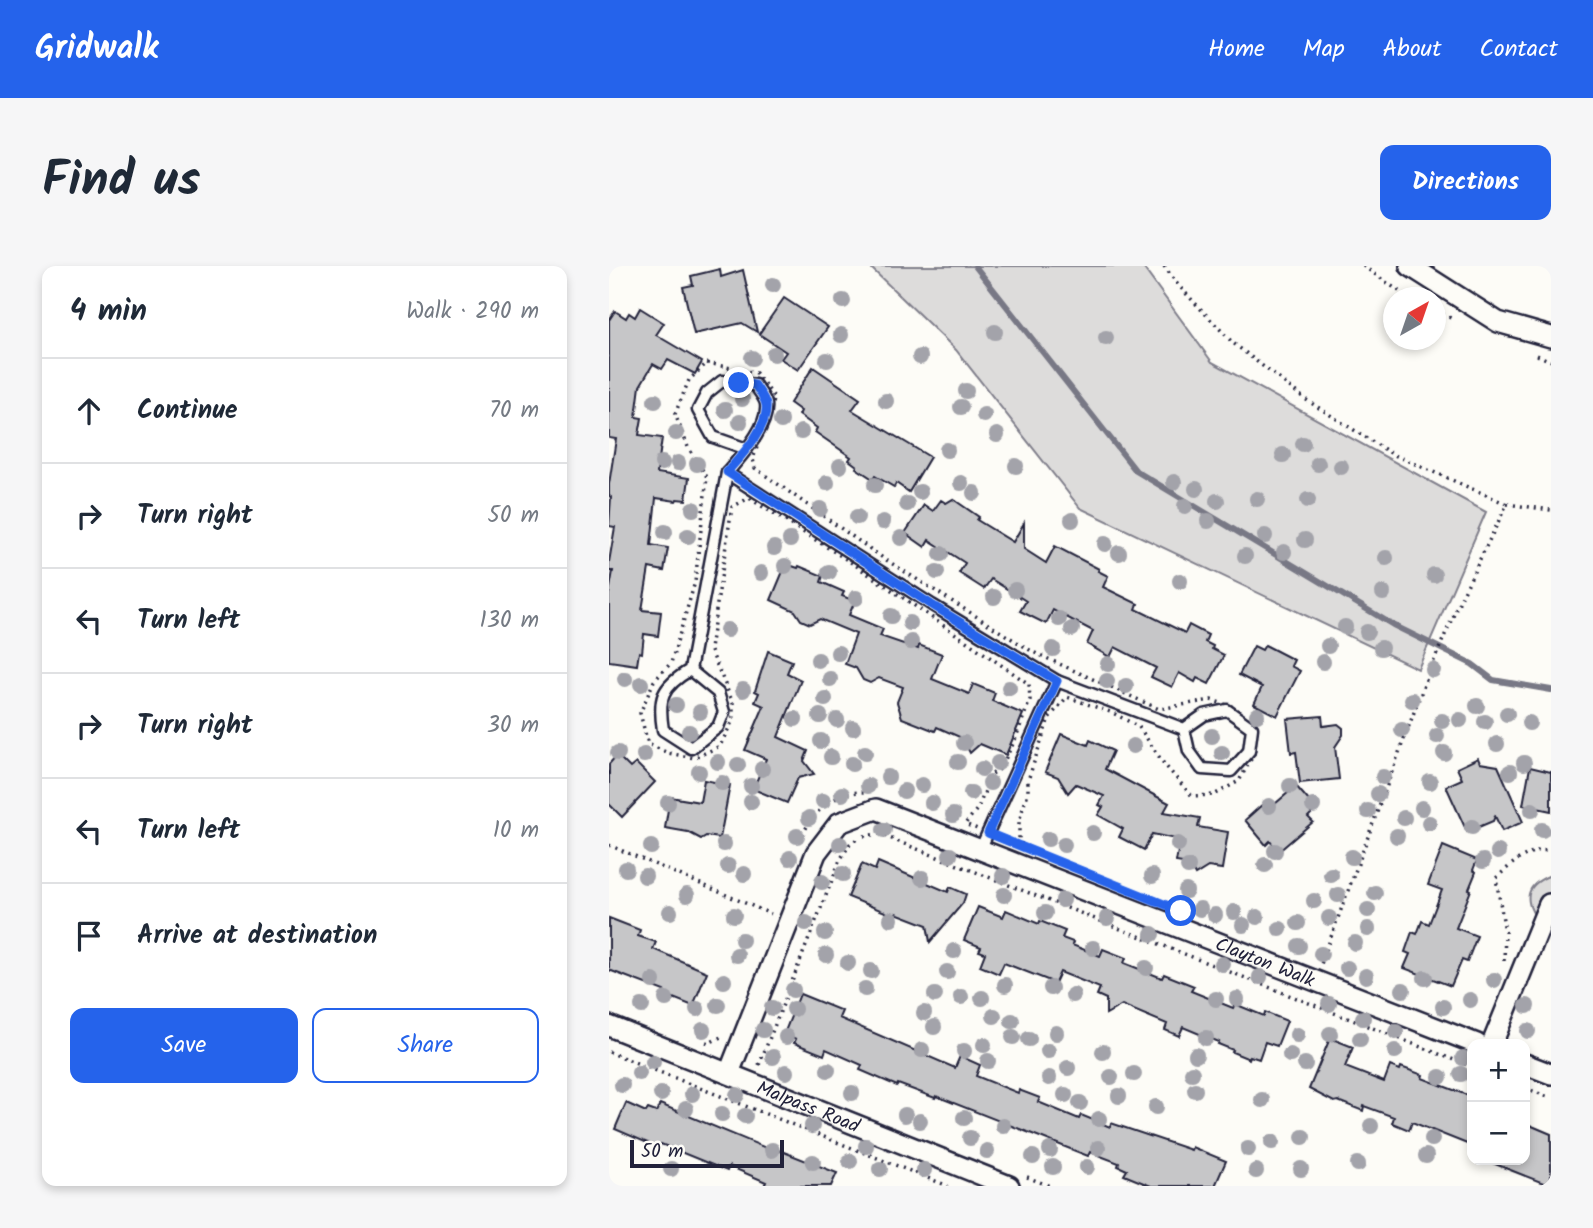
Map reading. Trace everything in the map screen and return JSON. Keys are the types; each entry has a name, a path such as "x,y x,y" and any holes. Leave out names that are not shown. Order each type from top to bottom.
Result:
{"street":[{"path":"1411,266 1499,321 1551,337"},
{"name":"Clayton Walk","path":"729,1073 816,853 839,823 876,809 984,841 1467,1040"},
{"path":"1494,1039 1549,904"},
{"name":"Malpass Road","path":"609,1026 1009,1186"},
{"path":"1530,1066 1551,1074"}],"lane":[{"path":"690,670 718,694 724,712 718,727 691,748 663,730 659,705 674,680 690,670 727,472 747,449 763,423 766,404 755,385 722,381 707,393 698,410 713,437 747,449"},
{"path":"727,472 932,605 1057,681 1185,729"},
{"path":"984,841 1057,681"},
{"path":"1227,710 1252,728 1249,751 1231,771 1202,769 1189,751 1185,729 1204,715 1227,710"}],"path":[{"path":"1164,266 1178,285 1233,343 1305,398 1392,454 1507,504 1551,510"},
{"path":"1363,266 1393,287"},
{"path":"707,477 688,447 675,414 689,380 707,363 756,373 774,397 753,459 755,468 883,558 1033,652 1159,709 1211,700 1234,707 1252,727 1254,754 1239,781 1214,795 1192,796 1164,764 1139,727 1113,713 1067,697 1049,718 1028,780 1028,793 1019,821 1019,839 1025,848 984,841 965,824 978,808 992,774 1000,769 1015,740 1030,700 1029,684 855,565 749,498"},
{"path":"1319,968 1427,677 1460,600 1507,504"},
{"path":"757,1068 840,860 850,844 861,837 879,834 1467,1065"},
{"path":"609,845 771,914"},
{"path":"1504,963 1505,932 1496,878 1520,856 1551,851"},
{"path":"609,1052 948,1186"},
{"path":"1530,1090 1551,1098"}],"shaded area":[{"path":"869,266 1142,266 1212,362 1486,512 1418,669 1080,508 956,350"},
{"path":"1551,875 1551,923 1537,919 1529,905 1529,892 1537,883"}],"building":[{"path":"720,269 721,277 743,270 757,332 742,323 694,334 683,287 693,285 691,276"},
{"path":"784,298 828,327 798,370 781,359 786,352 759,334"},
{"path":"640,308 664,323 656,335 702,362 695,374 668,360 662,369 653,364 640,386 636,417 642,418 639,435 662,438 657,473 689,478 686,500 656,498 651,545 668,548 664,571 649,568 642,610 661,612 658,636 644,634 642,653 639,652 637,665 609,661 609,594 613,571 609,571 609,562 615,527 609,526 609,484 616,439 609,438 609,320 615,311 626,318 629,313 635,317"},
{"path":"813,367 860,399 852,410 930,457 909,492 896,483 894,487 875,476 873,479 856,468 849,460 851,457 815,432 817,428 799,415 801,411 790,403"},
{"path":"953,499 979,517 977,520 1013,542 1024,523 1024,549 1046,563 1055,546 1108,576 1103,587 1138,604 1136,609 1185,633 1189,625 1208,635 1205,642 1224,655 1209,684 1197,678 1195,682 1179,673 1172,687 1151,677 1156,668 1115,647 1110,657 1087,644 1093,631 1053,610 1046,624 1020,611 1026,601 991,579 984,589 959,573 965,563 929,540 925,547 905,533 924,505 933,511 941,500 946,503"},
{"path":"786,564 798,568 799,566 823,576 821,582 844,592 842,596 855,601 849,615 883,629 880,636 918,649 919,645 942,654 932,679 969,694 973,684 995,693 992,701 1023,714 1006,755 980,744 970,753 962,738 937,727 935,731 902,718 897,702 903,687 879,678 870,683 863,680 856,668 845,664 856,634 820,619 810,624 801,620 795,611 771,600"},
{"path":"1265,645 1294,660 1291,666 1300,671 1277,716 1254,704 1262,687 1239,675 1254,646 1262,650"},
{"path":"768,651 792,661 787,673 801,680 778,737 808,751 804,761 814,774 798,778 787,803 753,789 766,759 745,750 764,706 755,702 759,693 755,691"},
{"path":"1322,716 1323,726 1338,724 1343,728 1343,735 1335,747 1339,779 1300,783 1296,752 1291,753 1287,719"},
{"path":"1061,734 1088,745 1090,740 1113,751 1105,769 1169,803 1164,812 1200,818 1198,827 1228,832 1222,869 1208,867 1195,875 1189,864 1176,862 1180,840 1152,834 1144,850 1119,837 1123,829 1098,815 1103,807 1099,805 1104,796 1076,784 1068,793 1058,777 1045,772"},
{"path":"617,755 630,768 636,763 655,782 622,817 609,804 609,764"},
{"path":"1478,758 1480,763 1498,766 1523,822 1502,831 1495,816 1493,821 1467,832 1446,786 1462,779 1457,768"},
{"path":"1530,767 1551,772 1551,811 1523,805"},
{"path":"704,780 730,785 720,838 706,836 701,839 688,832 665,828 670,797 700,802"},
{"path":"1296,786 1316,809 1308,817 1313,822 1278,852 1270,841 1266,845 1245,820 1264,803 1269,809"},
{"path":"1443,846 1477,860 1473,870 1476,872 1469,889 1471,890 1456,928 1477,936 1467,962 1462,960 1451,986 1404,968 1410,954 1405,952 1412,932 1417,934 1422,921 1429,924 1442,890 1428,885"},
{"path":"878,862 948,892 950,887 966,894 963,903 930,942 927,925 896,913 895,916 848,897 862,864 875,870"},
{"path":"978,907 1003,917 1006,910 1039,924 1040,921 1065,931 1062,938 1073,942 1072,945 1100,956 1103,949 1126,958 1124,963 1162,978 1164,974 1194,986 1191,991 1233,1008 1235,1004 1264,1016 1265,1012 1287,1021 1277,1046 1265,1042 1259,1059 1250,1056 1249,1059 1232,1052 1233,1050 1218,1044 1219,1042 1183,1027 1179,1036 1165,1030 1167,1024 1122,1005 1106,1014 1106,999 1097,995 1100,988 1060,972 1055,983 1004,963 999,974 980,966 985,953 979,951 981,947 964,940"},
{"path":"609,918 640,930 638,936 656,942 653,949 707,972 693,1006 663,994 664,991 609,970"},
{"path":"800,994 842,1011 839,1018 955,1068 960,1056 980,1065 976,1076 1018,1093 1019,1090 1040,1098 1038,1102 1079,1119 1081,1115 1110,1127 1111,1123 1191,1150 1192,1147 1226,1161 1215,1186 1151,1186 1124,1175 1127,1170 1118,1166 1119,1163 1090,1152 1088,1156 936,1096 935,1098 898,1084 897,1086 860,1070 862,1065 826,1049 824,1055 794,1043 796,1039 784,1034"},
{"path":"1330,1038 1353,1047 1345,1067 1384,1082 1390,1066 1400,1070 1401,1067 1467,1095 1467,1144 1412,1122 1409,1130 1392,1123 1394,1117 1364,1106 1363,1111 1338,1101 1334,1102 1309,1089"},
{"path":"626,1103 646,1112 648,1109 656,1112 660,1104 778,1153 779,1150 837,1173 831,1186 764,1186 766,1182 729,1166 727,1171 661,1144 659,1148 615,1129"},
{"path":"1530,1125 1551,1134 1551,1186 1498,1165 1530,1165"}],"waterway":[{"path":"975,266 1136,471 1393,625 1472,664 1493,680 1551,690"}],"route":[{"path":"739,383 755,385 766,404 763,423 747,449 727,472 932,605 1057,681 988,833 1181,911"}]}
